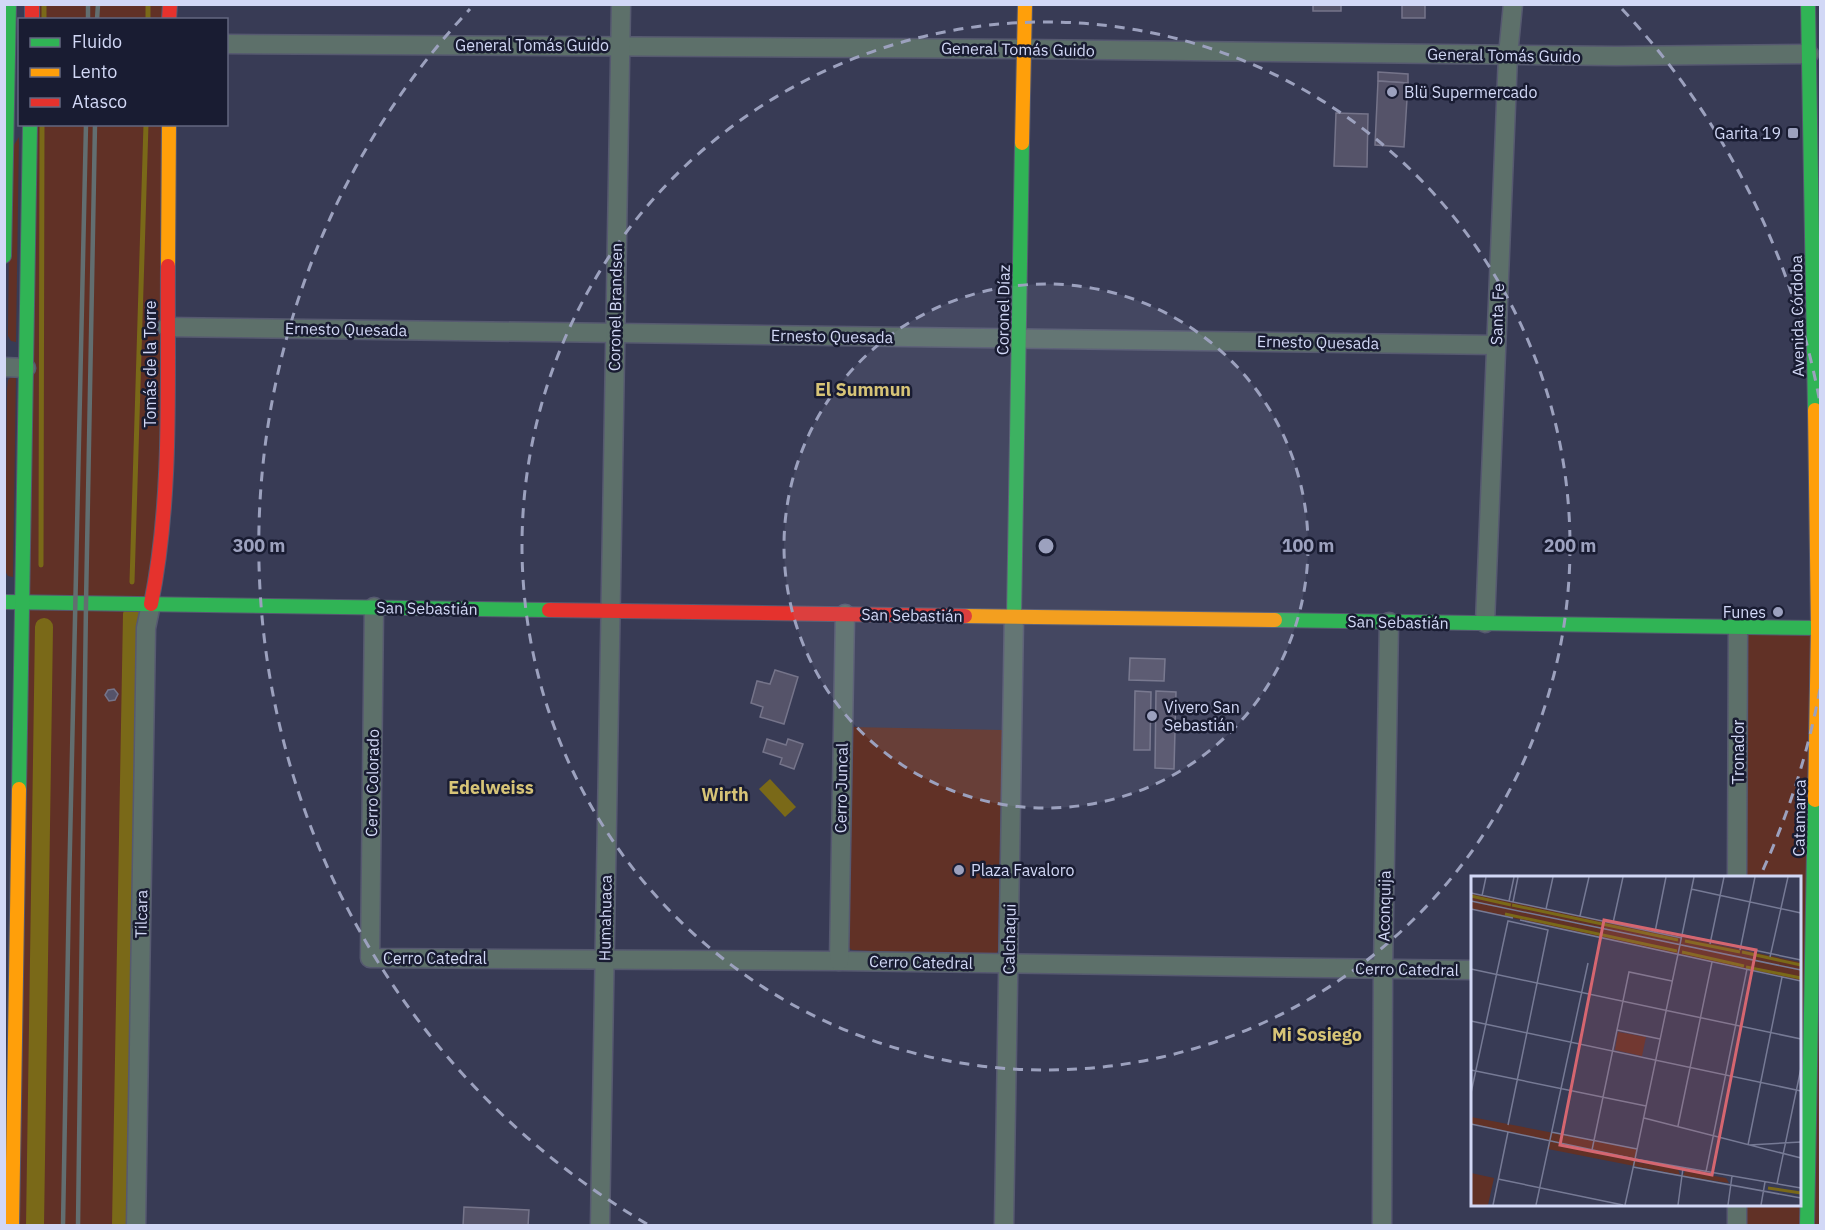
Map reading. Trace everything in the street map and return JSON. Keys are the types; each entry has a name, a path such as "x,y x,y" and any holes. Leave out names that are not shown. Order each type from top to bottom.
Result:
{"main road":[{"path":"4,256 9,4"},
{"name":"Coronel Díaz","path":"1014,616 1024,4"},
{"name":"Avenida Córdoba","path":"1808,4 1816,237 1819,628"},
{"path":"12,1226 9,1156 12,816 23,602 30,126"},
{"name":"Tomás de la Torre","path":"151,604 158,570 166,471 169,126"},
{"name":"San Sebastián","path":"4,602 1819,628"},
{"name":"Catamarca","path":"1807,1226 1806,975 1819,628"}],"street":[{"name":"Coronel Brandsen","path":"610,610 621,4"},
{"name":"Santa Fe","path":"1485,623 1508,55 1513,4"},
{"name":"General Tomás Guido","path":"228,44 1024,49 1508,55 1809,54"},
{"path":"6,127 30,126"},
{"name":"Ernesto Quesada","path":"167,327 1496,345"},
{"path":"4,367 26,368"},
{"name":"Tilcara","path":"136,1226 146,628 151,604"},
{"name":"Cerro Colorado","path":"370,958 374,608"},
{"name":"Humahuaca","path":"600,1226 610,610"},
{"name":"Cerro Juncal","path":"839,961 845,614"},
{"name":"Calchaqui","path":"1004,1226 1014,616"},
{"name":"Aconquija","path":"1382,1226 1383,969 1389,622"},
{"name":"Tronador","path":"1737,876 1738,627"},
{"name":"Cerro Catedral","path":"370,958 839,961 1471,970"},
{"path":"1737,1206 1737,1226"}],"shaded area":[{"path":"32,5 170,5 169,18 32,18"},
{"path":"30,126 169,126 166,471 146,628 136,1225 12,1226"},
{"path":"19,137 16,342 11,341 8,336 10,151"},
{"path":"16,376 13,577 8,576 5,571 7,390 8,380"},
{"path":"1738,627 1820,628 1820,1225 1737,1226 1737,1206 1801,1206 1801,876 1737,876"},
{"name":"Plaza Favaloro","path":"850,727 1002,730 998,950 996,955 992,957 852,950 847,946"},
{"path":"770,779 796,807 785,817 759,789"}],"building":[{"path":"1313,4 1341,4 1341,11 1313,11"},
{"path":"1402,4 1425,4 1425,18 1402,18"},
{"path":"1378,72 1408,74 1408,83 1378,81"},
{"path":"1378,81 1408,83 1404,147 1375,145"},
{"path":"1336,113 1368,114 1367,167 1334,166"},
{"path":"1130,658 1165,659 1164,681 1129,680"},
{"path":"775,670 798,677 784,724 760,717 763,707 751,703 757,681 770,684"},
{"path":"114,689 118,694 115,700 109,701 105,695 108,690"},
{"path":"1135,691 1151,692 1150,750 1134,750"},
{"path":"1156,691 1176,692 1174,769 1155,768"},
{"path":"767,739 786,745 788,739 803,744 794,769 780,764 782,758 763,752"},
{"path":"464,1207 529,1210 528,1226 463,1226"}],"waterway":[{"path":"44,4 44,18"},
{"path":"148,4 148,18"},
{"path":"41,565 42,126"},
{"path":"132,582 146,126"},
{"path":"121,1226 132,614"},
{"path":"35,1226 44,627"}],"railway":[{"path":"88,4 88,18"},
{"path":"97,18 98,4"},
{"path":"63,1226 86,126"},
{"path":"78,1226 95,126"}],"traffic: fast":[{"path":"4,256 9,4"},
{"path":"1808,4 1815,410"},
{"path":"19,789 30,126"},
{"path":"1014,616 1022,143"},
{"path":"4,602 549,610"},
{"path":"1275,620 1818,628"},
{"path":"1807,1226 1815,800"}],"traffic: slow":[{"path":"1022,143 1025,4"},
{"path":"168,266 169,126"},
{"path":"1815,410 1818,628 1815,800"},
{"path":"965,616 1275,620"},
{"path":"12,1226 19,789"}],"traffic: jam":[{"path":"32,4 32,18"},
{"path":"169,18 170,4"},
{"path":"151,604 158,563 166,479 168,266"},
{"path":"549,610 965,616"}],"place":[{"name":"Blü Supermercado","path":"1392,92"},
{"name":"Garita 19","path":"1793,133"},
{"name":"Funes","path":"1778,612"},
{"name":"Vivero San Sebastián","path":"1152,716"},
{"name":"Plaza Favaloro","path":"959,870"}],"district":[{"name":"El Summun","path":"863,390"},
{"name":"Edelweiss","path":"491,788"},
{"name":"Wirth","path":"725,795"},
{"name":"Mi Sosiego","path":"1317,1035"}]}
